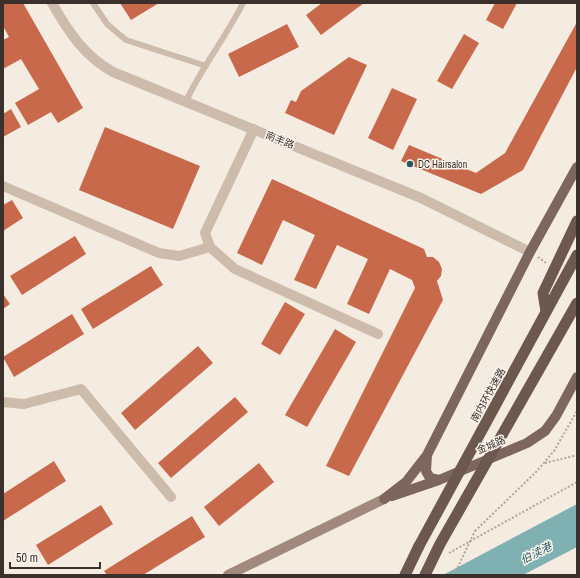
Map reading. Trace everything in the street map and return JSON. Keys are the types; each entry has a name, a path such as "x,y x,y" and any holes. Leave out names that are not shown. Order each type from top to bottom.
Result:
{"highway":[{"path":"546,312 543,293 577,221"},
{"name":"南内环快速路","path":"404,575 577,255"},
{"path":"425,575 440,544 576,307"}],"main road":[{"path":"228,575 384,499 406,482 427,454 530,252 577,167"},
{"name":"金城路","path":"384,499 439,480 526,443 545,432 556,416 577,377"},
{"path":"427,454 426,471 430,478 439,480"}],"street":[{"name":"南丰路","path":"52,3 64,26 97,63 113,72 421,198 530,252"},
{"path":"254,129 206,233 210,247 234,269 378,334"},
{"path":"3,186 159,253 179,256 210,247"},
{"path":"3,402 24,404 81,389 172,497"}],"lane":[{"path":"92,3 107,24 126,40 206,66"},
{"path":"186,101 195,82 233,22 243,3"}],"path":[{"path":"454,575 475,531 544,463 554,451 577,411"},
{"path":"544,463 577,455"},
{"path":"442,556 577,482"}],"water":[{"name":"伯渎港","path":"577,504 577,547 523,575 443,575"}],"building":[{"path":"3,3 23,3 83,108 58,123 51,112 28,125 15,103 39,89 21,59 3,69 3,40 9,37 3,26"},
{"path":"120,3 159,3 131,20"},
{"path":"322,3 364,3 321,35 306,15"},
{"path":"495,3 517,3 503,29 486,20"},
{"path":"577,22 577,67 523,170 481,194 401,161 409,145 476,173 505,153"},
{"path":"287,24 299,47 239,77 228,54"},
{"path":"464,34 479,43 452,89 437,81"},
{"path":"349,57 367,65 334,135 285,113 291,100 296,102 301,91"},
{"path":"392,88 417,99 393,150 368,138"},
{"path":"11,109 21,127 3,137 3,114"},
{"path":"105,127 200,166 173,229 79,190"},
{"path":"272,179 424,249 427,257 433,257 439,262 442,269 441,276 437,281 443,300 349,476 326,466 415,288 412,280 390,269 369,314 347,304 368,259 337,245 316,289 294,280 315,235 283,220 262,265 237,253"},
{"path":"12,200 23,218 3,231 3,205"},
{"path":"75,236 86,254 22,295 10,276"},
{"path":"151,266 163,285 93,329 81,309"},
{"path":"3,294 10,304 3,309"},
{"path":"285,302 305,314 280,355 261,344"},
{"path":"72,314 84,334 14,377 3,357"},
{"path":"335,329 356,342 307,427 285,415"},
{"path":"198,346 213,363 135,430 121,413"},
{"path":"235,397 248,412 171,478 158,463"},
{"path":"54,461 66,481 3,521 3,494"},
{"path":"259,463 274,482 219,526 204,507"},
{"path":"101,505 113,524 48,565 36,545"},
{"path":"192,516 205,537 143,575 107,575 104,571"}],"place":[{"name":"DC Hairsalon","path":"410,164"}]}
